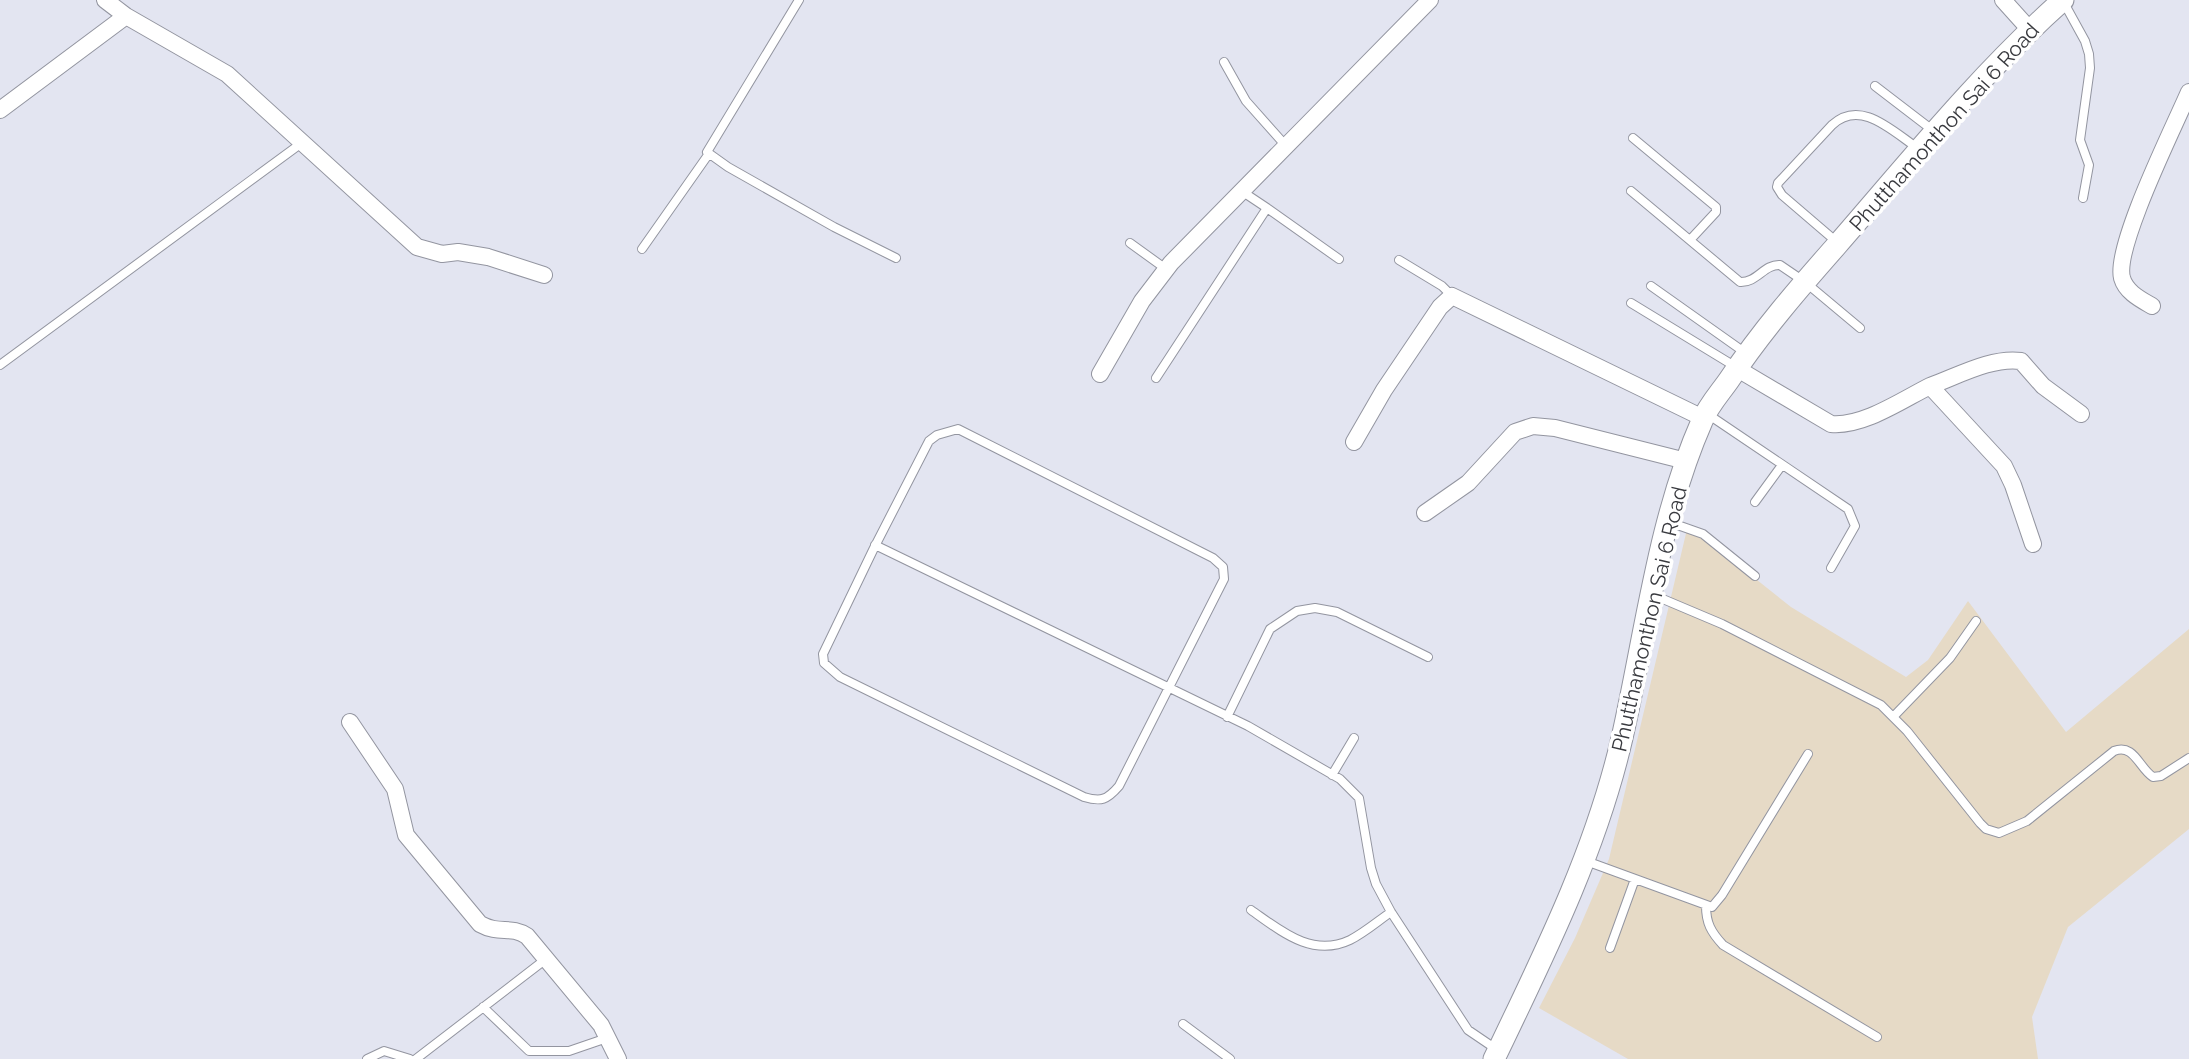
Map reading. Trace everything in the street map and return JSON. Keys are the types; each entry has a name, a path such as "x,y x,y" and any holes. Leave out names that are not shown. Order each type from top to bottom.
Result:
{"main road":[{"name":"Phutthamonthon Sai 6 Road","path":"1496,1055 1553,937 1612,775 1622,738 1650,594 1684,470 1705,416 1742,361 1838,243 1919,149 2030,30 2063,0"}],"street":[{"path":"105,0 126,16 228,74 417,247 442,254 473,254 544,275"},
{"path":"1100,374 1142,301 1166,269 1430,0"},
{"path":"2003,0 2030,30"},
{"path":"0,110 126,16"},
{"path":"2152,306 2128,290 2123,280 2122,255 2149,183 2189,92"},
{"path":"1354,442 1384,390 1442,304 1452,296 1705,416"},
{"path":"1742,361 1831,424 1844,425 1858,421 1930,386 2011,359 2021,360 2043,386 2081,414"},
{"path":"1930,386 2004,466 2034,544"},
{"path":"1425,513 1468,483 1515,432 1534,426 1555,428 1684,470"},
{"path":"350,722 395,789 406,835 480,924 492,930 518,930 527,936 601,1024 618,1059"}],"lane":[{"path":"642,249 708,155 709,146 799,0"},
{"path":"2063,0 2089,54 2090,68 2080,140 2089,165 2082,198"},
{"path":"1224,62 1246,101 1286,146"},
{"path":"1875,86 1935,132"},
{"path":"1838,243 1782,195 1777,187 1778,183 1840,117 1850,114 1871,118 1919,149"},
{"path":"1633,138 1716,207 1716,212 1690,240"},
{"path":"0,365 303,142"},
{"path":"708,155 834,227 896,258"},
{"path":"1631,191 1740,282 1752,280 1775,264 1780,265 1805,282 1860,328"},
{"path":"1243,192 1339,259"},
{"path":"1156,378 1267,208"},
{"path":"1130,243 1166,269"},
{"path":"1399,260 1442,286 1452,296"},
{"path":"1651,286 1742,361"},
{"path":"1631,303 1742,361"},
{"path":"1705,416 1848,509 1855,526 1831,568"},
{"path":"958,429 1219,562 1223,567 1224,579 1119,786 1109,798 1099,801 1084,797 831,671 824,663 823,654 875,545 929,441 937,435 958,429"},
{"path":"1755,502 1782,465"},
{"path":"1670,520 1703,534 1755,576"},
{"path":"875,545 1227,716 1347,785 1359,798 1371,868 1391,912 1447,1002 1468,1030 1496,1055"},
{"path":"1650,594 1722,624 1881,705 1894,716 1980,823 1986,829 1999,833 2027,821 2114,751 2122,748 2130,750 2146,773 2153,777 2161,776 2189,758"},
{"path":"1227,716 1270,629 1297,611 1315,608 1337,612 1428,657"},
{"path":"1894,716 1950,658 1976,621"},
{"path":"1332,775 1354,737"},
{"path":"1583,860 1712,906 1723,895 1808,754"},
{"path":"1610,948 1635,879"},
{"path":"1706,906 1706,921 1712,933 1723,944 1877,1037"},
{"path":"1251,910 1303,944 1323,946 1350,940 1391,912"},
{"path":"367,1059 384,1051 413,1059 546,959"},
{"path":"483,1007 529,1051 569,1051 608,1038"},
{"path":"1183,1024 1230,1059"}],"shaded area":[{"path":"1688,525 1791,607 1906,677 1928,660 1968,601 2066,732 2189,629 2189,829 2068,927 2032,1017 2038,1059 1628,1059 1539,1008 1575,938 1609,859"}]}
